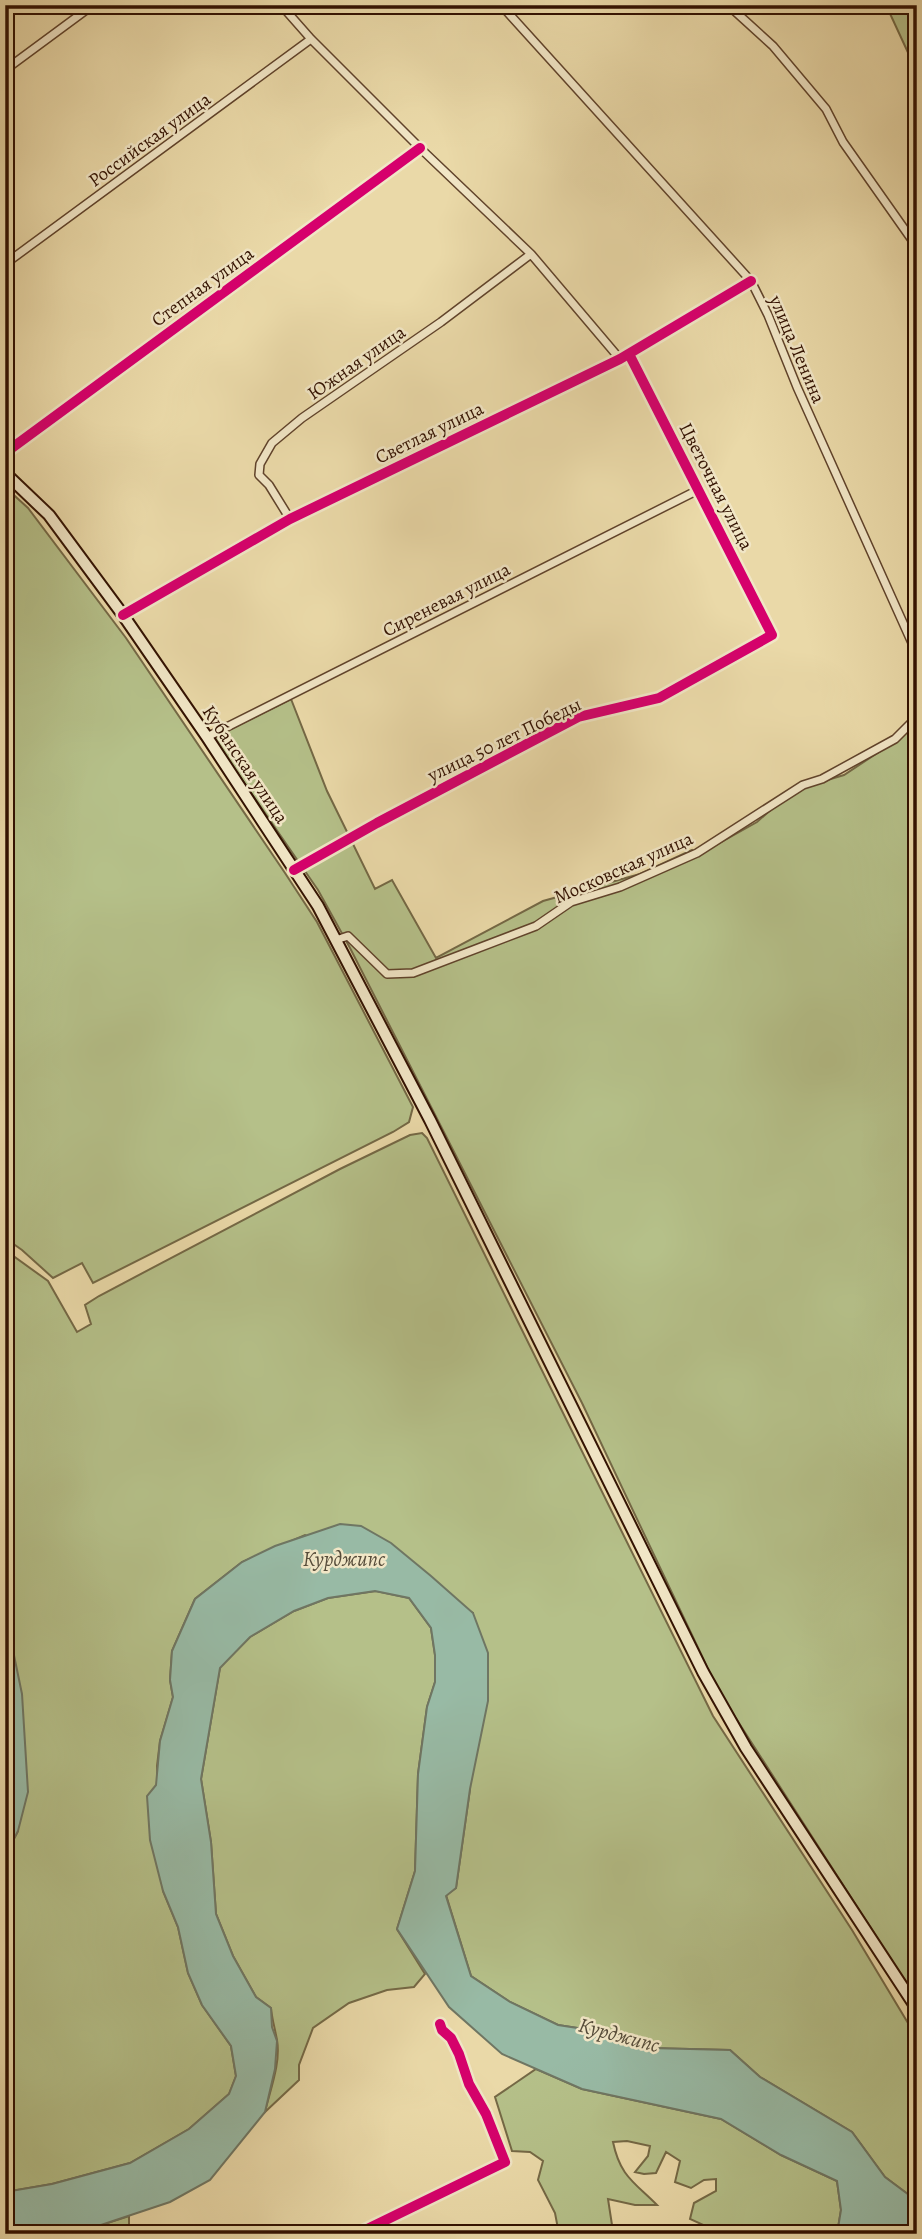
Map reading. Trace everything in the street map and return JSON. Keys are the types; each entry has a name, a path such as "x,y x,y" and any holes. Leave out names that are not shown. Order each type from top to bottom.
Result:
{"main road":[{"name":"Кубанская улица","path":"5,473 49,515 124,615 318,906 420,1101 703,1672 746,1748 917,2009"}],"street":[{"path":"5,71 93,5"},
{"path":"281,5 311,39 420,148 531,254 620,359"},
{"name":"улица Ленина","path":"501,5 751,281 917,654"},
{"path":"728,5 774,46 826,109 843,142 917,247"},
{"name":"Российская улица","path":"5,264 311,39"},
{"name":"Степная улица","path":"5,453 420,148"},
{"name":"Южная улица","path":"290,519 269,485 259,475 260,464 272,443 302,418 413,342 531,254"},
{"name":"Светлая улица","path":"124,615 290,519 620,359 751,281"},
{"name":"Цветочная улица","path":"629,354 772,635"},
{"name":"Сиреневая улица","path":"207,737 700,489"},
{"name":"улица 50 лет Победы","path":"295,870 377,822 578,717 659,698 772,635"},
{"name":"Московская улица","path":"336,940 348,936 387,974 413,973 536,926 571,902 620,887 697,853 734,832 803,785 822,779 895,739 917,717"},
{"path":"357,2234 505,2162 486,2114 468,2084 455,2046 440,2024"}],"green space":[{"path":"886,5 917,5 917,72"},
{"path":"5,487 28,508 126,638 285,873 317,922 413,1107 409,1122 393,1132 93,1283 82,1263 53,1278 5,1238"},
{"path":"291,699 327,791 375,889 392,880 436,958 543,901 640,874 692,850 698,855 757,822 775,806 807,786 844,775 900,738 917,721 917,2000 719,1692 582,1403 350,948 318,890 213,738"},
{"path":"422,1133 427,1138 713,1716 852,1930 917,2038 917,2234 909,2234 912,2226 909,2195 885,2177 852,2132 760,2077 730,2050 649,2048 597,2031 558,2025 510,2002 471,1976 446,1895 456,1888 470,1789 473,1613 305,1535 242,1562 195,1599 172,1651 170,1680 173,1697 160,1741 157,1766 163,1891 178,1927 188,1973 202,2005 231,2046 236,2076 229,2094 189,2129 130,2163 52,2184 5,2192 5,1856 18,1831 5,1612 5,1250 48,1281 77,1332 91,1324 85,1305 99,1296 340,1169 410,1135"},
{"path":"376,1591 409,1598 431,1628 435,1655 435,1682 427,1707 418,1774 415,1871 397,1929 425,1974 414,1987 387,1990 349,2003 313,2028 299,2065 299,2080 265,2112 278,2058 271,2008 256,1997 233,1956 216,1914 211,1842 201,1779 220,1667 250,1637 294,1611 328,1598"},
{"path":"536,2069 582,2089 721,2119 781,2155 837,2181 841,2210 837,2234 707,2234 708,2227 690,2219 694,2203 716,2191 716,2179 704,2180 691,2188 675,2182 680,2161 666,2152 656,2173 635,2172 648,2156 650,2146 627,2141 613,2142 620,2163 629,2178 657,2205 635,2205 608,2199 612,2225 622,2234 559,2234 555,2213 538,2180 543,2161 530,2152 512,2151 495,2097"},
{"path":"129,2216 129,2225 110,2234 44,2234 89,2229"}],"water":[{"name":"Курджипс","path":"340,1524 361,1526 391,1543 431,1576 473,1613 488,1653 488,1701 470,1789 456,1888 446,1896 471,1976 510,2002 558,2025 597,2031 649,2048 730,2050 760,2077 852,2132 885,2177 909,2195 912,2226 909,2234 837,2234 841,2210 837,2181 781,2155 721,2119 582,2089 502,2054 449,2007 397,1929 415,1871 418,1774 427,1707 435,1682 431,1628 409,1598 375,1591 328,1598 294,1611 250,1637 220,1668 201,1779 211,1842 216,1914 233,1956 256,1997 271,2008 272,2027 277,2041 275,2069 265,2112 210,2180 170,2202 89,2229 44,2234 5,2234 5,2192 52,2184 130,2163 189,2129 229,2094 236,2076 231,2046 202,2005 188,1973 178,1927 163,1891 150,1840 147,1796 156,1785 160,1741 173,1697 170,1680 172,1651 195,1599 242,1562 275,1546"},
{"path":"5,1612 22,1694 28,1792 18,1831 5,1856"}],"cycle path":[{"path":"5,453 420,148"},
{"path":"123,615 290,519 620,359 751,281"},
{"path":"294,870 578,717 659,698 772,635 629,354"},
{"path":"357,2234 505,2162 486,2114 469,2084 459,2054 440,2024"}]}
